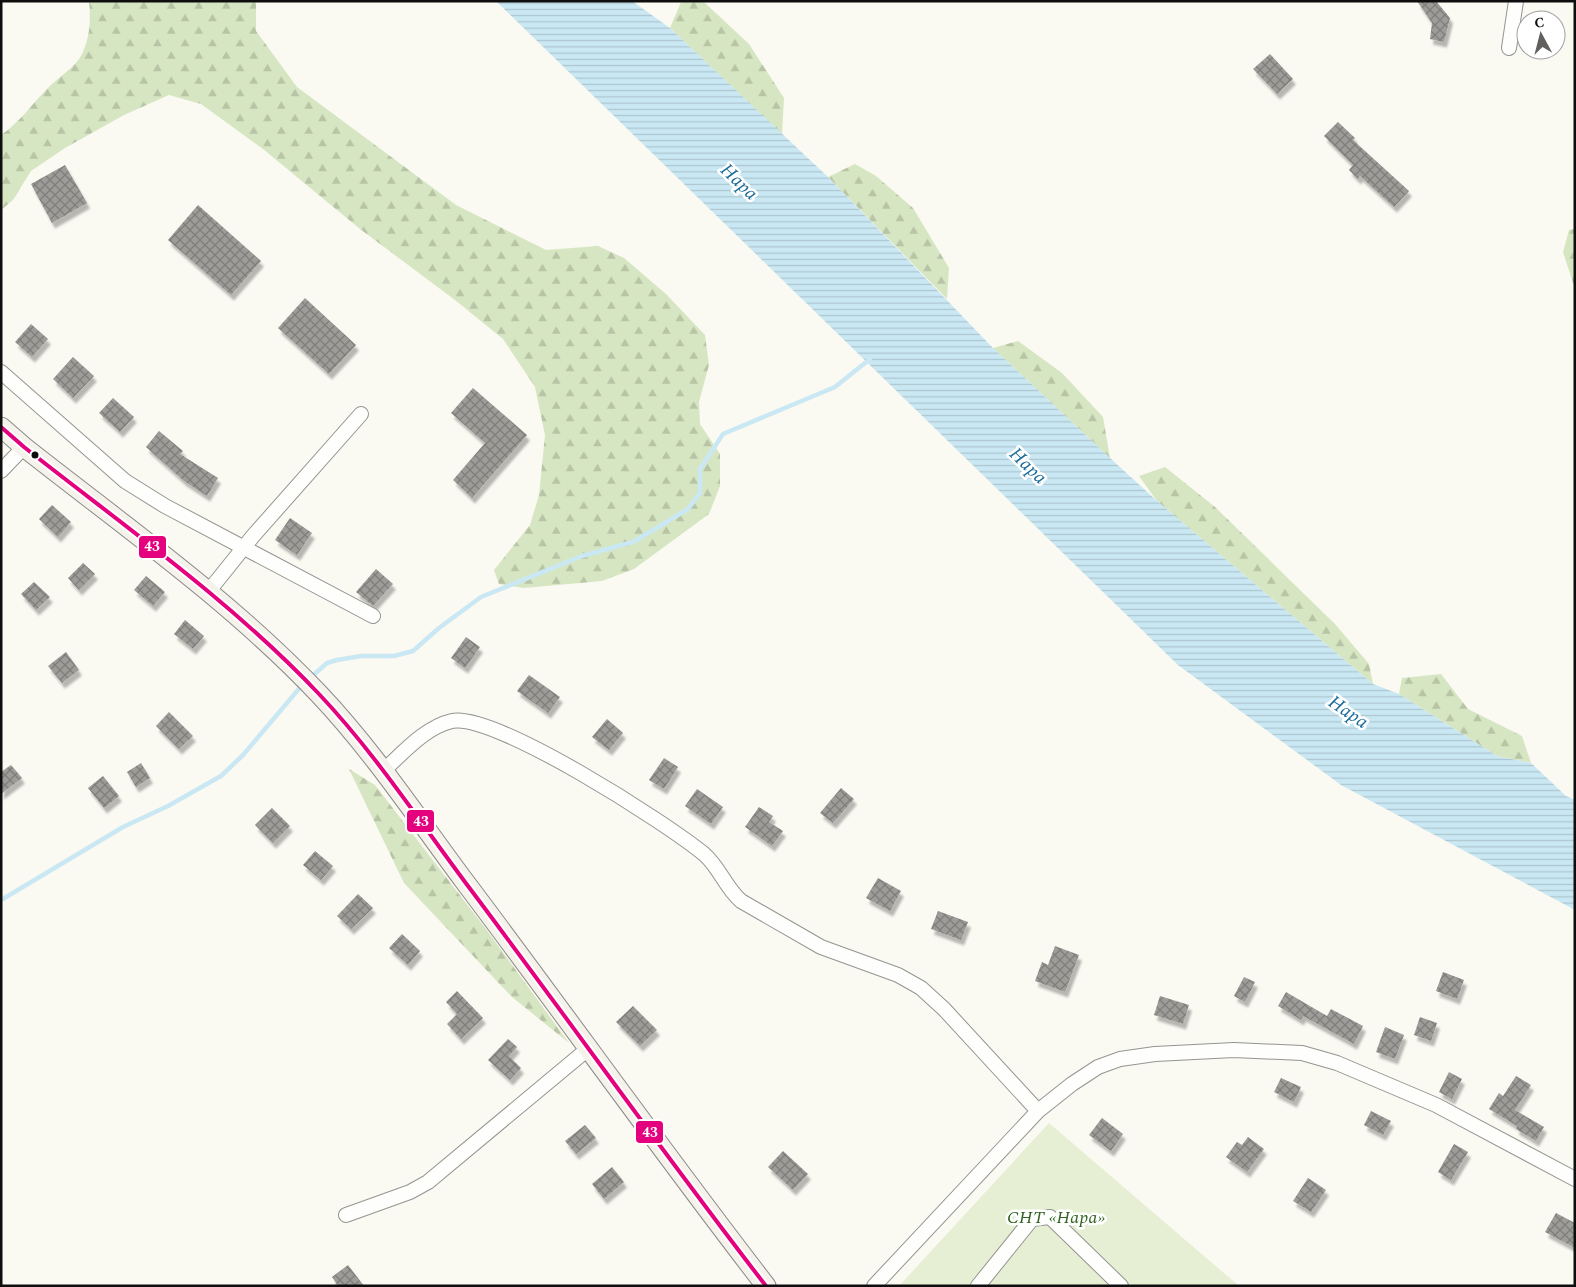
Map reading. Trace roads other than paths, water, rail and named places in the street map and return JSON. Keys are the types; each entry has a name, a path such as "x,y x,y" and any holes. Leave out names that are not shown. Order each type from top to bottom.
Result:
{"main road":[{"path":"1,427 24,448 208,592 267,643 320,694 382,772 588,1048 641,1124 766,1286"}],"street":[{"path":"1509,48 1516,1"},
{"path":"1,372 125,481 165,506 244,546 372,616"},
{"path":"208,592 244,546 361,414"},
{"path":"1,471 24,448"},
{"path":"382,772 435,728 454,721 480,724 528,745 640,808 704,854 720,871 730,892 741,902 821,947 898,975 921,988 944,1009 1038,1111"},
{"path":"346,1216 410,1192 428,1182 588,1048"},
{"path":"874,1286 1038,1111 1072,1084 1098,1067 1120,1059 1155,1054 1234,1050 1302,1053 1337,1062 1436,1105 1575,1179"},
{"path":"978,1286 1032,1219 1050,1218 1122,1286"}],"water":[{"name":"Нара","path":"496,1 632,1 670,28 828,177 993,348 1157,501 1373,684 1399,694 1497,756 1531,763 1566,796 1575,800 1575,910 1341,785 1178,665"}],"waterway":[{"path":"309,679 327,663 337,660 361,656 394,656 413,651 439,628 481,597 582,556 633,542 688,509 700,493 700,469 723,434 835,387 870,359"},
{"path":"1,900 123,827 168,806 221,776 243,755 303,684"}],"park label":[{"name":"СНТ «Нара»","path":"1056,1217"}]}
